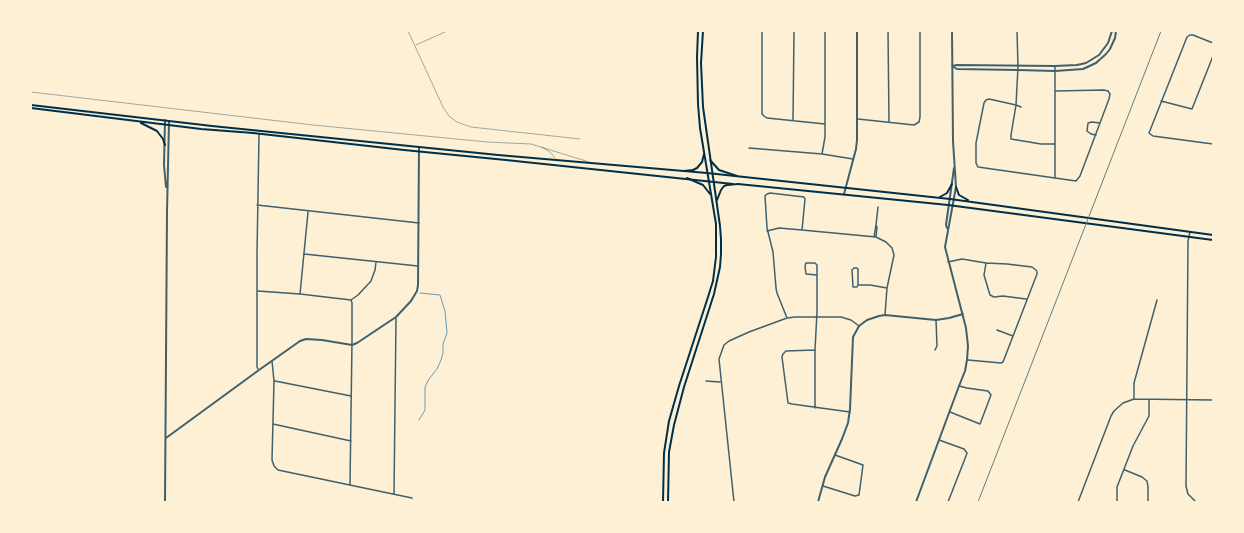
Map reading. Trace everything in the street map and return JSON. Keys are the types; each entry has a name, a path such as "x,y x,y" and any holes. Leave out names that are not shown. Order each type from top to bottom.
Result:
{"main road":[{"path":"663,502 664,453 669,421 708,297 715,269 716,257 716,235 697,93 698,31"},
{"path":"668,502 670,452 674,426 684,387 714,294 720,267 721,239 717,201 704,117 702,90 701,63 703,31"},
{"path":"31,105 169,121 556,161 713,173 954,199 1213,235"},
{"path":"31,108 140,123 948,205 1213,240"},
{"path":"140,123 157,131 163,139 164,145"},
{"path":"684,171 698,168 702,162 704,153"},
{"path":"710,159 719,170 737,176"},
{"path":"630,172 631,167"},
{"path":"687,178 703,185 711,194"},
{"path":"717,201 724,186 738,184"},
{"path":"939,198 947,193 952,184"},
{"path":"956,187 959,195 968,201"},
{"path":"1070,222 1072,215"},
{"path":"1104,226 1105,220"}],"street":[{"path":"762,31 762,114 767,118 825,124"},
{"path":"793,120 794,31"},
{"path":"822,154 825,138 825,31"},
{"path":"844,194 857,140 856,31"},
{"path":"888,31 889,122"},
{"path":"857,119 914,125 919,122 920,31"},
{"path":"947,228 949,225 956,187 954,167 952,31"},
{"path":"1017,31 1018,70 1016,105 1011,139 1041,144 1055,144"},
{"path":"952,66 1077,65 1093,59 1104,49 1108,43 1112,31"},
{"path":"952,66 957,69 1055,71 1082,69 1096,63 1110,49 1115,38 1116,31"},
{"path":"1213,43 1193,35 1187,37 1149,133 1150,135 1213,144"},
{"path":"1161,101 1187,109 1192,109 1213,56"},
{"path":"1055,66 1055,178"},
{"path":"1021,107 989,99 986,100 984,103 976,143 977,166 980,168 1076,181 1080,176 1110,94 1108,91 1104,90 1055,91"},
{"path":"165,120 164,165 167,196"},
{"path":"165,502 167,196 169,121"},
{"path":"1096,135 1087,131 1088,123 1100,123"},
{"path":"259,134 257,205 257,367 259,370"},
{"path":"166,438 300,341 306,339 322,340 352,345 396,317 411,302 417,291 418,285 419,147"},
{"path":"749,148 822,154 853,159"},
{"path":"916,502 965,371 967,360 967,334 945,247 948,205 954,167"},
{"path":"787,318 777,293 773,252 768,232 764,199 767,194 770,193 804,197 802,230"},
{"path":"257,205 419,223"},
{"path":"875,237 878,207"},
{"path":"300,294 308,211"},
{"path":"768,232 781,228 875,237 886,242 890,245 893,252 887,288 885,315"},
{"path":"1190,232 1186,400 1186,486 1188,494 1196,502"},
{"path":"304,254 418,266"},
{"path":"948,262 962,259 986,263 1007,264 1035,268 1037,274 1003,362 967,360"},
{"path":"258,290 351,300 370,281 375,270 376,262"},
{"path":"816,408 815,350 817,276 817,265 814,263 806,263 806,274 817,276"},
{"path":"986,263 984,275 990,295 994,297 1003,296 1027,300"},
{"path":"858,285 858,269 854,268 852,270 853,287 858,285 870,285 887,288"},
{"path":"350,485 352,345 351,300"},
{"path":"1134,399 1134,383 1157,300"},
{"path":"818,502 822,486 848,423 850,412 853,338 859,326 872,318 885,315 936,320 963,314"},
{"path":"734,502 719,360 724,345 729,341 795,316 841,317 851,320 859,326"},
{"path":"394,494 396,317"},
{"path":"934,350 937,346 936,320"},
{"path":"997,330 1013,336"},
{"path":"815,350 786,351 783,354 782,357 788,402 816,408 850,412"},
{"path":"272,361 274,381 272,460 274,466 278,470 412,498"},
{"path":"274,381 351,396"},
{"path":"706,382 721,382"},
{"path":"950,412 980,424 991,395 988,391 959,386"},
{"path":"1078,502 1111,416 1123,403 1134,399 1213,400"},
{"path":"1117,502 1117,487 1125,470 1133,446 1149,416 1149,400"},
{"path":"273,424 351,441"},
{"path":"939,440 964,448 967,452 948,502"},
{"path":"822,486 855,496 858,495 863,465 835,455"},
{"path":"1125,470 1142,477 1147,481 1148,502"}],"lane":[{"path":"408,31 443,107 457,122 471,127 580,139"},
{"path":"415,46 447,31"},
{"path":"31,92 313,125 482,142 531,144 596,164"},
{"path":"540,146 552,155 556,161"}],"waterway":[{"path":"419,420 425,410 425,387 441,360 443,344 447,333 445,311 440,295 420,293"}],"railway":[{"path":"978,502 1161,31"}]}
